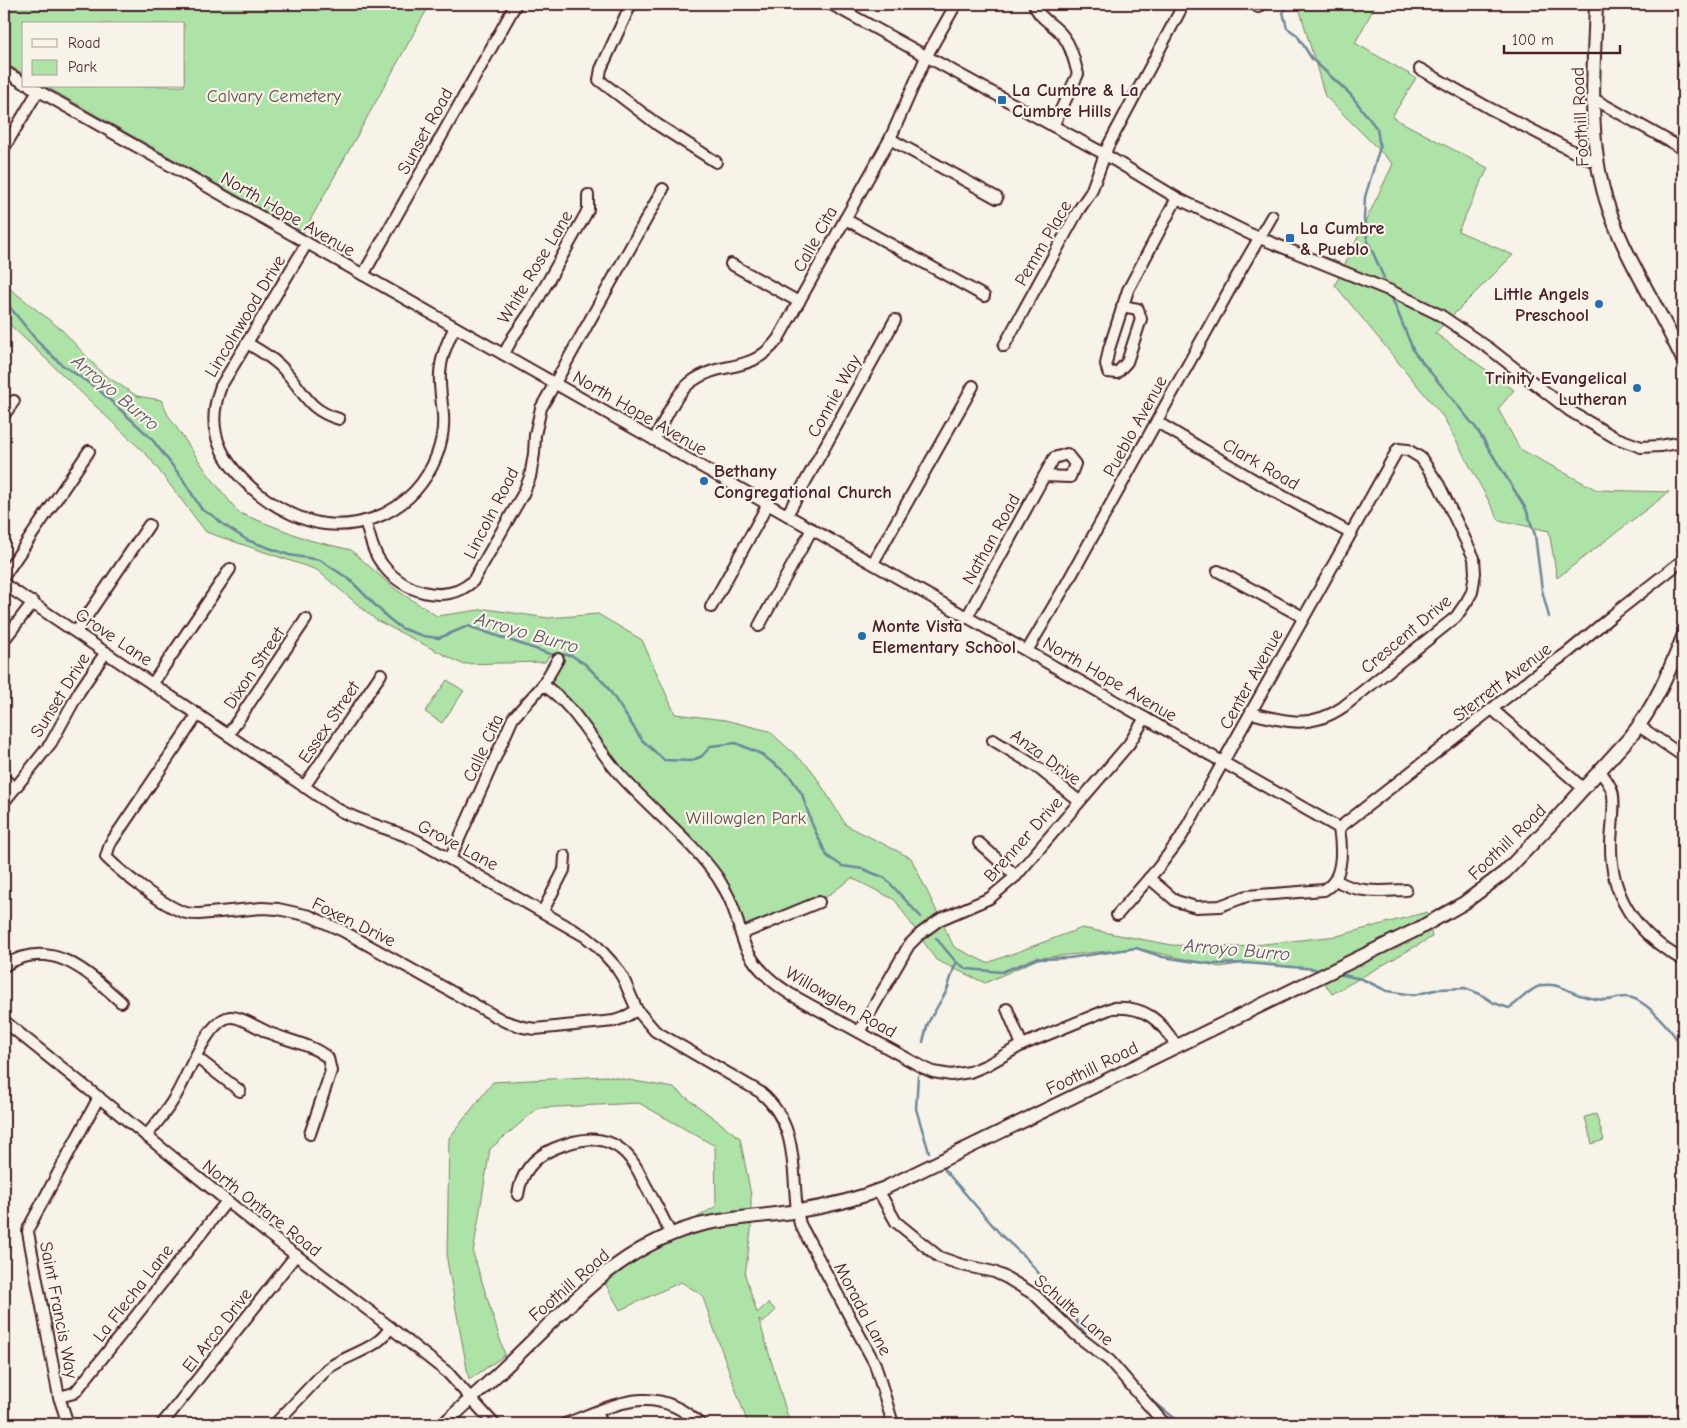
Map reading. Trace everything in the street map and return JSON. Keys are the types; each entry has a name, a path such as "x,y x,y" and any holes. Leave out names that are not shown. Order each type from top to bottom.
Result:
{"main road":[{"name":"Foothill Road","path":"1596,4 1595,140 1602,187 1613,220 1635,268 1683,360"},
{"name":"Foothill Road","path":"444,1424 589,1286 635,1253 690,1228 725,1219 797,1211 837,1203 878,1190 942,1161 1429,924 1460,906 1486,888 1509,868 1584,789 1639,726 1658,695 1683,636"}],"street":[{"name":"Sunset Road","path":"363,275 516,4"},
{"path":"631,4 603,64 599,80 658,125 716,162"},
{"path":"832,4 1104,154 1177,198 1260,238 1391,292 1440,315 1490,349 1570,411 1614,437 1641,447 1683,442"},
{"name":"Calle Cita","path":"654,440 685,388 702,376 748,364 767,352 778,339 890,138 927,55 956,4"},
{"path":"1034,4 1039,14 1064,37 1071,49 1078,74 1053,126"},
{"name":"Pemm Place","path":"1004,346 1078,211 1091,192 1104,154 1180,11 1181,4"},
{"path":"1420,69 1537,133 1588,159 1598,160"},
{"path":"4,71 22,82"},
{"name":"North Hope Avenue","path":"34,89 1339,828"},
{"path":"4,148 34,89"},
{"path":"1594,99 1683,149"},
{"path":"890,138 997,198"},
{"name":"Lincoln Road","path":"365,521 376,556 388,571 402,583 420,591 440,594 454,592 468,586 476,578 523,494 532,467 541,408 663,189"},
{"name":"White Rose Lane","path":"504,354 533,308 588,210 588,195"},
{"path":"1122,306 1138,309 1140,318 1127,362 1117,374 1108,372 1106,364 1122,306 1134,276 1177,198"},
{"name":"Pueblo Avenue","path":"1027,651 1272,216"},
{"path":"845,219 984,296"},
{"name":"Lincolnwood Drive","path":"307,243 221,386 215,404 214,415 216,436 224,455 246,481 271,503 286,512 306,520 324,524 346,524 365,521 391,511 424,481 432,468 441,443 443,429 440,388 442,358 445,344 455,327"},
{"path":"730,264 799,302"},
{"name":"Connie Way","path":"786,515 895,320"},
{"path":"247,343 285,370 318,411 324,415 339,419"},
{"path":"873,563 974,386"},
{"path":"4,415 14,401"},
{"name":"Clark Road","path":"1157,422 1266,487 1350,532"},
{"name":"Center Avenue","path":"1117,915 1170,854 1180,839 1398,449"},
{"name":"Crescent Drive","path":"1251,713 1294,723 1329,716 1343,708 1456,616 1467,601 1474,581 1474,558 1439,485 1421,458 1408,450 1398,449"},
{"path":"4,576 89,451"},
{"name":"Nathan Road","path":"967,617 1044,476"},
{"path":"711,607 768,504"},
{"path":"76,632 149,524"},
{"path":"759,626 812,529"},
{"name":"Sterrett Avenue","path":"1339,828 1567,653 1683,560"},
{"path":"153,683 230,569"},
{"path":"1218,571 1304,617"},
{"name":"Grove Lane","path":"4,584 153,683 304,787 353,817 406,836 543,911 586,938 608,957 623,978 637,1010 649,1026 662,1036 760,1092 778,1110 790,1139 797,1211"},
{"path":"4,640 33,602"},
{"name":"Dixon Street","path":"228,735 306,619"},
{"name":"Sunset Drive","path":"4,802 51,743 79,692 106,652"},
{"name":"Calle Cita","path":"450,859 513,718 543,685 558,659"},
{"name":"Essex Street","path":"304,787 381,674"},
{"name":"Willowglen Road","path":"543,685 570,709 621,776 704,860 733,906 746,948 770,979 790,994 924,1068 942,1074 961,1074 979,1069 1022,1045 1112,1008 1128,1007 1145,1012 1158,1022 1176,1046"},
{"path":"1492,709 1584,789"},
{"name":"Foxen Drive","path":"198,714 110,844 106,857 144,888 174,908 188,914 262,908 286,910 310,916 343,931 504,1021 524,1028 535,1029 614,1021 637,1010"},
{"name":"Brenner Drive","path":"859,1032 903,953 920,934 939,920 1000,892 1016,876 1129,744 1145,718"},
{"path":"1639,726 1683,756"},
{"name":"Anza Drive","path":"992,740 1037,767 1080,802"},
{"path":"1600,771 1613,793 1611,846 1614,874 1622,901 1628,913 1650,936 1668,952 1683,960"},
{"path":"4,779 15,788"},
{"path":"1149,878 1176,901 1206,908 1220,906 1248,896 1324,890 1336,880 1341,849 1339,828"},
{"path":"978,843 1016,876"},
{"path":"543,911 564,870 565,856"},
{"path":"1336,880 1359,890 1406,890"},
{"path":"741,934 819,902"},
{"path":"4,966 13,961 37,955 66,959 82,968 121,1002"},
{"path":"1007,1009 1022,1045"},
{"path":"146,1136 175,1098 203,1042 215,1026 223,1020 232,1017 261,1030 297,1042 324,1055 330,1062 331,1071 310,1134"},
{"name":"North Ontare Road","path":"4,1022 227,1201 448,1373 489,1423"},
{"path":"196,1057 240,1091"},
{"name":"Saint Francis Way","path":"59,1397 33,1260 29,1227 99,1097"},
{"path":"518,1195 528,1167 542,1155 567,1143 579,1140 603,1140 621,1149 632,1160 671,1235"},
{"name":"Schulte Lane","path":"878,1190 896,1222 940,1257 962,1265 994,1272 1024,1286 1075,1334 1110,1361 1162,1421 1167,1424"},
{"name":"La Flecha Lane","path":"59,1397 78,1390 227,1201"},
{"name":"Morada Lane","path":"797,1211 800,1224 875,1364 893,1424"},
{"name":"El Arco Drive","path":"162,1424 296,1255"},
{"path":"275,1424 327,1369 337,1361 371,1346 386,1334 390,1327"},
{"path":"59,1397 68,1424"},
{"path":"565,1424 634,1400 653,1400 675,1407 700,1424"},
{"path":"597,1412 602,1424"}],"green space":[{"name":"Calvary Cemetery","path":"4,4 430,4 303,233 49,88 185,88 185,22 22,22 22,73 4,63"},
{"path":"1298,4 1376,4 1355,43 1416,78 1392,117 1488,168 1458,231 1513,255 1435,333 1514,390 1498,409 1520,449 1597,490 1669,492 1557,578 1549,531 1499,520 1444,418 1335,285 1393,164 1325,96"},
{"name":"Willowglen Park","path":"4,284 62,330 103,374 137,396 161,400 168,415 208,474 239,513 309,540 351,550 395,589 437,616 486,609 548,618 598,614 642,640 675,714 725,720 769,731 811,769 846,825 911,858 954,947 987,963 1082,928 1172,945 1237,947 1337,936 1427,912 1432,937 1332,994 1315,969 1246,963 1220,967 1136,948 1040,958 985,983 936,960 895,900 852,878 819,902 741,934 727,893 543,685 558,659 550,654 545,662 462,664 376,620 317,570 206,532 148,456 4,319"},
{"path":"447,680 464,691 442,723 425,712"},
{"path":"606,1076 674,1088 740,1138 751,1195 751,1231 745,1275 757,1313 768,1303 776,1310 763,1323 759,1320 790,1424 748,1424 702,1295 681,1282 620,1310 601,1276 716,1206 715,1146 639,1103 538,1108 490,1149 473,1253 505,1355 469,1380 447,1260 449,1138 493,1082"},
{"path":"1596,1114 1604,1140 1592,1144 1585,1117"}],"waterway":[{"path":"1280,4 1285,10 1283,12 1287,28 1297,35 1312,59 1351,95 1377,129 1380,147 1365,197 1364,219 1367,239 1384,278"},
{"path":"1392,298 1414,352 1476,428 1526,509 1535,535 1542,590 1549,617"},
{"name":"Arroyo Burro","path":"4,300 38,342 61,364 99,390 151,438 182,478 202,510 212,515 224,525 247,540 289,555 320,560 349,579 388,618 401,628 423,636 439,638 468,626 550,654 571,655 585,664 606,685 642,740 664,760 691,761 702,756 711,746 736,743 761,754 789,775 802,794 812,824 827,856 842,866 863,869 885,878 921,917"},
{"name":"Arroyo Burro","path":"936,938 956,962 967,969 1002,972 1037,958 1069,958 1136,948 1163,957 1213,964 1246,963 1315,969"},
{"path":"923,1042 928,1023 947,990 956,962"},
{"name":"Arroyo Burro","path":"1338,974 1362,979 1387,991 1414,995 1439,989 1465,988 1480,994 1494,1003 1509,1008 1531,990 1546,985 1557,986 1597,999 1633,998 1641,1002 1658,1017 1683,1049"},
{"path":"918,1076 916,1109 929,1152"},
{"path":"943,1168 1002,1236 1026,1258 1070,1311 1088,1338"},
{"path":"1147,1397 1181,1424"}],"place":[{"name":"La Cumbre & La Cumbre Hills","path":"1002,100"},
{"name":"La Cumbre & Pueblo","path":"1290,238"},
{"name":"Little Angels Preschool","path":"1599,304"},
{"name":"Trinity Evangelical Lutheran","path":"1637,388"},
{"name":"Bethany Congregational Church","path":"704,481"},
{"name":"Monte Vista Elementary School","path":"862,636"}]}
